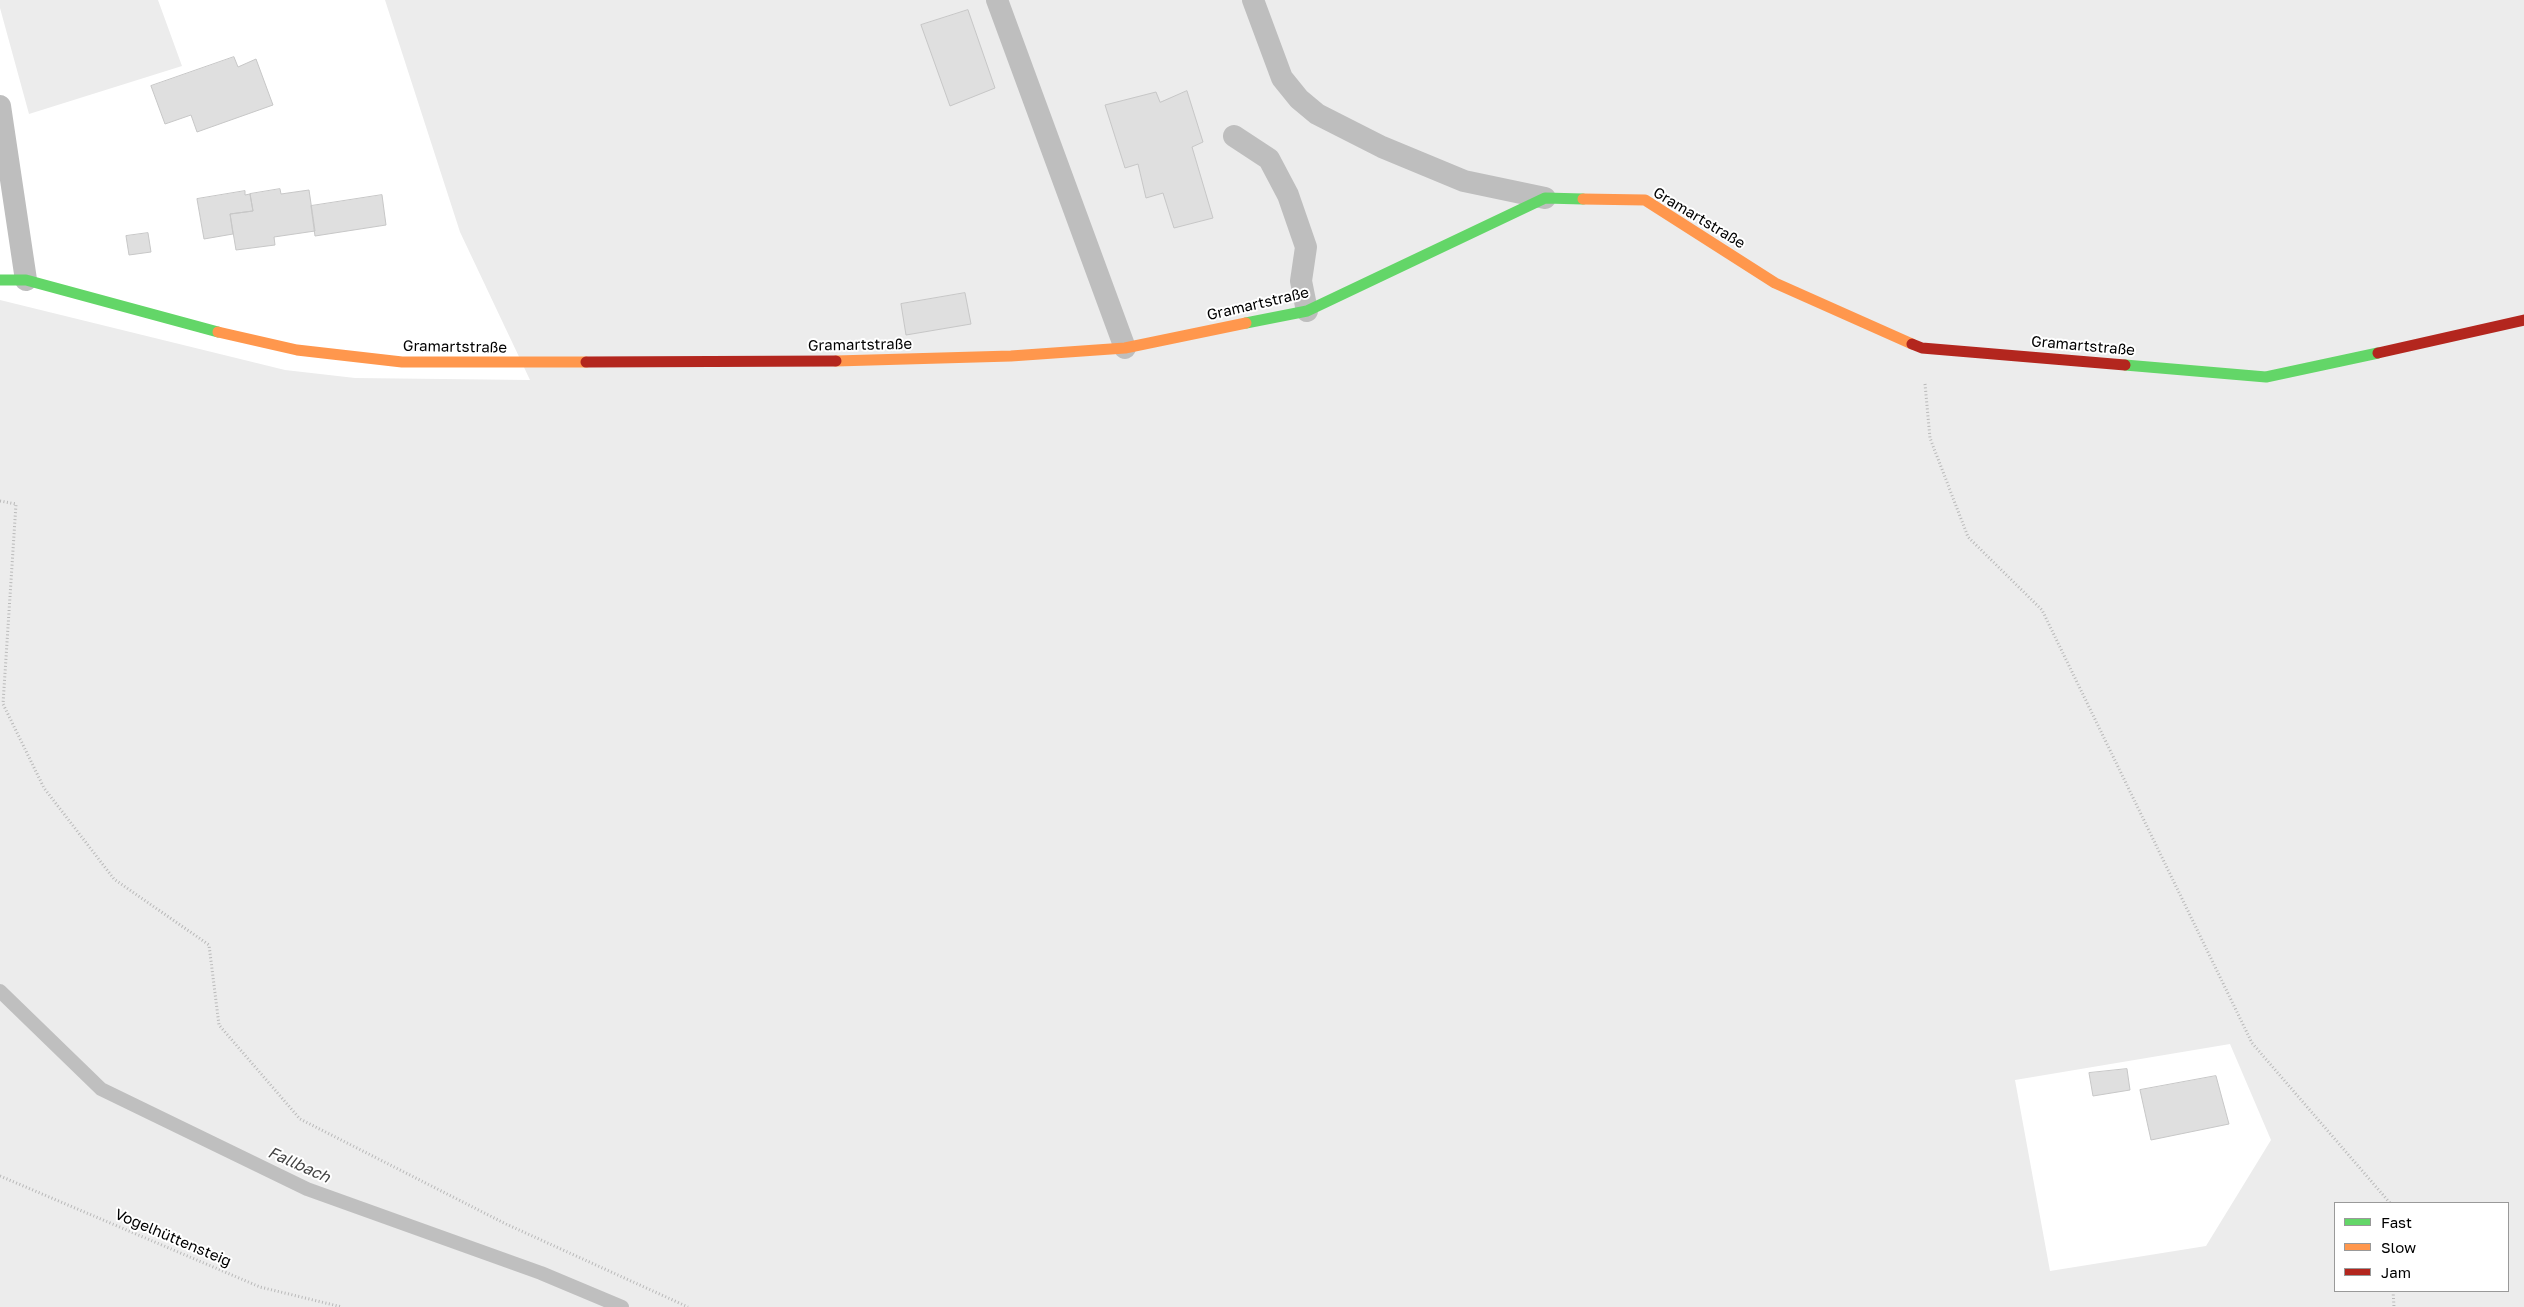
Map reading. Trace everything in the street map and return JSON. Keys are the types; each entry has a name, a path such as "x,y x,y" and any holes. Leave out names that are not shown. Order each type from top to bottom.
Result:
{"street":[{"name":"Gramartstraße","path":"0,280 26,280 204,329 298,350 402,362 782,362 1011,356 1125,348 1307,311 1545,198 1645,200 1775,282 1922,348 2266,377 2518,323 2524,320"}],"lane":[{"path":"997,0 1125,348"},
{"path":"1253,0 1282,78 1299,99 1317,114 1382,147 1464,181 1545,198"},
{"path":"0,106 26,280"},
{"path":"1234,136 1269,160 1288,195 1306,247 1301,281 1307,311"}],"path":[{"path":"1922,348 1930,438 1968,537 2042,610 2252,1043 2389,1202"},
{"path":"0,501 16,504 3,704 44,788 114,879 209,945 219,1024 281,1097 300,1119 506,1224 688,1307"},
{"name":"Vogelhüttensteig","path":"0,1176 260,1288 342,1307"},
{"path":"2393,1292 2394,1307"}],"shaded area":[{"path":"0,0 158,0 182,66 29,114 0,8"},
{"path":"385,0 2524,0 2524,1307 0,1307 0,300 285,370 355,378 530,380 460,232","holes":["2230,1044 2271,1140 2206,1246 2050,1271 2015,1080"]}],"building":[{"path":"968,10 995,88 950,106 921,25"},
{"path":"234,57 238,67 256,59 273,105 197,132 191,115 165,124 151,86"},
{"path":"1187,91 1203,142 1192,147 1213,218 1174,228 1163,193 1146,198 1138,164 1125,168 1105,105 1156,92 1160,102"},
{"path":"280,189 281,194 309,190 315,231 274,237 275,245 236,250 230,214 253,211 250,194"},
{"path":"245,191 245,195 250,194 253,211 230,214 233,234 204,239 197,199"},
{"path":"382,195 386,225 315,236 311,206"},
{"path":"148,233 151,252 129,255 126,236"},
{"path":"965,293 971,324 906,335 901,304"},
{"path":"2127,1069 2130,1090 2093,1096 2089,1073"},
{"path":"2216,1076 2229,1124 2151,1140 2140,1090"}],"waterway":[{"name":"Fallbach","path":"0,991 101,1089 307,1189 541,1273 622,1307"}],"traffic: fast":[{"path":"1246,323 1307,311 1545,198 1583,199"},
{"path":"0,280 26,280 218,332"},
{"path":"2125,365 2266,377 2378,353"}],"traffic: slow":[{"path":"1583,199 1645,200 1775,283 1912,344"},
{"path":"836,361 1011,356 1125,348 1246,323"},
{"path":"218,332 297,350 402,362 586,362"}],"traffic: jam":[{"path":"2378,353 2524,320"},
{"path":"1912,344 1922,348 2125,365"},
{"path":"586,362 836,361"}]}
